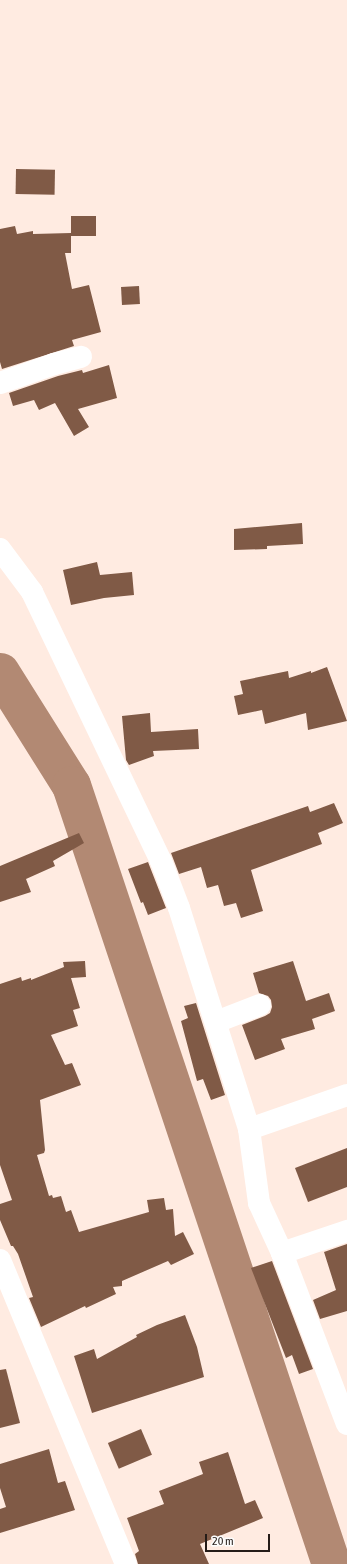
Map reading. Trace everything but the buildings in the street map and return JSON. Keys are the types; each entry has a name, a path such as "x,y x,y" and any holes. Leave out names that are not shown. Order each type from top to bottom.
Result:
{"street":[{"path":"0,383 54,364 81,357"},
{"path":"0,548 32,592 161,861 179,908 249,1129 259,1203 282,1253 347,1424"},
{"path":"216,1022 260,1005"},
{"path":"249,1129 347,1095"},
{"path":"282,1253 347,1231"},
{"path":"0,1260 126,1564"}],"waterway":[{"path":"0,672 71,785 331,1564"}]}
